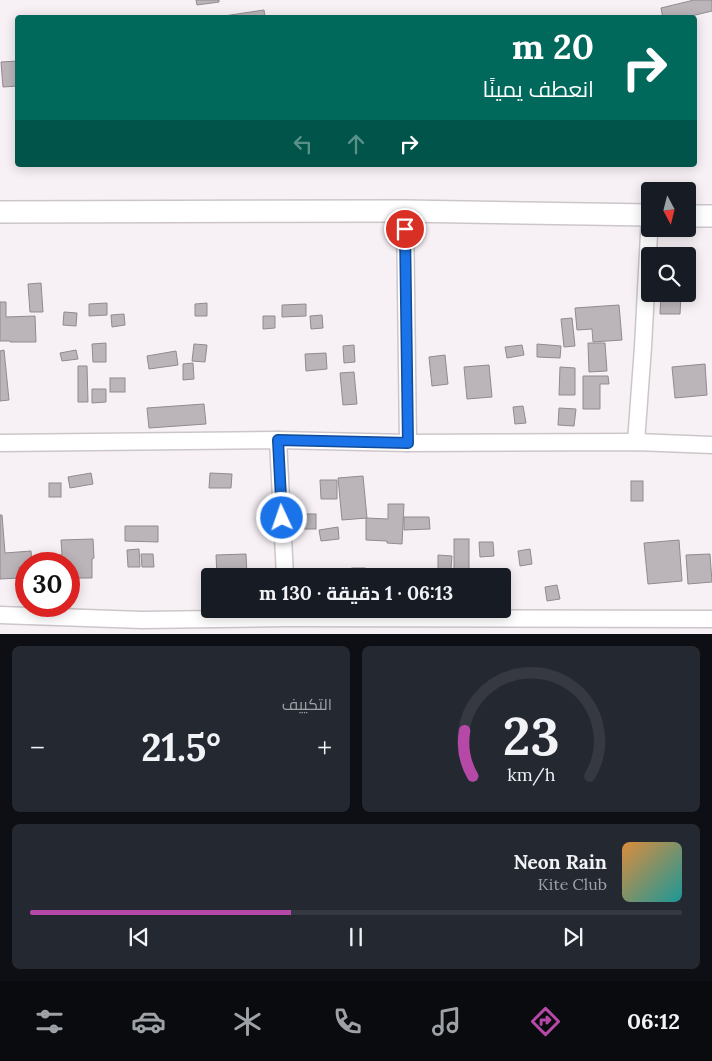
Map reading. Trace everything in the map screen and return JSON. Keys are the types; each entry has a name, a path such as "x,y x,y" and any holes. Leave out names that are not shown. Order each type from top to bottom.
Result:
{"street":[{"path":"0,212 405,211 641,215"},
{"path":"405,211 408,443"},
{"path":"696,216 712,216"},
{"path":"636,442 649,238"},
{"path":"278,440 285,568"},
{"path":"0,443 278,440 408,443 636,442 712,445"},
{"path":"0,615 142,627 242,618"},
{"path":"402,618 631,626 712,619"}],"building":[{"path":"196,0 219,0 219,2 197,5"},
{"path":"694,0 712,0 712,11 695,15 662,15 661,8"},
{"path":"264,10 265,15 231,15"},
{"path":"15,61 15,86 3,87 1,62"},
{"path":"41,283 43,312 30,312 28,284"},
{"path":"0,302 6,302 6,317 35,316 36,342 0,341"},
{"path":"661,302 681,302 680,314 660,314"},
{"path":"107,303 107,315 89,316 89,304"},
{"path":"207,303 207,316 195,316 195,304"},
{"path":"306,304 306,316 282,317 282,305"},
{"path":"619,305 622,340 593,342 592,329 577,330 575,308"},
{"path":"64,312 77,313 76,326 63,325"},
{"path":"124,314 125,325 112,327 111,315"},
{"path":"322,315 323,328 311,329 310,316"},
{"path":"263,316 275,316 275,328 263,329"},
{"path":"572,318 575,346 564,347 561,319"},
{"path":"106,343 106,362 93,362 92,344"},
{"path":"588,343 605,343 607,371 589,372"},
{"path":"194,344 207,345 205,362 192,361"},
{"path":"537,344 561,346 560,358 537,357"},
{"path":"354,345 355,362 344,363 343,346"},
{"path":"522,345 524,355 507,358 505,347"},
{"path":"4,350 9,400 0,401 0,351"},
{"path":"76,350 78,359 62,361 60,353"},
{"path":"176,351 178,365 149,369 147,356"},
{"path":"326,353 327,369 306,371 305,354"},
{"path":"445,355 448,384 432,386 429,357"},
{"path":"193,363 194,379 183,380 183,364"},
{"path":"705,364 707,395 675,398 672,367"},
{"path":"489,365 492,397 467,399 464,367"},
{"path":"78,366 87,366 88,402 78,402"},
{"path":"560,367 575,368 575,395 559,395"},
{"path":"354,372 357,404 343,405 340,373"},
{"path":"583,376 608,376 609,384 600,384 600,409 583,409"},
{"path":"110,378 125,378 125,392 110,392"},
{"path":"92,389 106,389 106,402 92,403"},
{"path":"204,404 206,424 149,428 147,408"},
{"path":"523,406 526,423 515,424 513,407"},
{"path":"559,408 576,409 574,426 558,425"},
{"path":"91,473 93,484 70,488 68,477"},
{"path":"210,473 232,474 231,488 209,488"},
{"path":"363,476 367,518 342,520 338,478"},
{"path":"320,480 337,480 337,499 321,499"},
{"path":"631,481 643,481 643,501 631,501"},
{"path":"49,483 61,483 61,497 49,497"},
{"path":"388,504 404,504 402,544 366,540 366,518 388,519"},
{"path":"300,514 316,514 316,529 300,529"},
{"path":"0,515 2,515 5,553 15,552 15,578 0,579"},
{"path":"404,517 429,517 430,529 404,530"},
{"path":"125,526 158,526 158,542 125,541"},
{"path":"338,527 339,539 321,541 319,530"},
{"path":"93,539 92,578 80,578 80,552 62,552 61,540"},
{"path":"454,539 469,539 469,568 454,568"},
{"path":"679,540 682,581 648,584 644,543"},
{"path":"479,542 493,542 494,556 480,557"},
{"path":"139,549 140,567 128,567 127,550"},
{"path":"530,549 532,564 520,566 518,551"},
{"path":"141,554 153,554 154,567 142,567"},
{"path":"246,554 247,568 217,568 216,555"},
{"path":"710,554 712,582 688,584 686,555"},
{"path":"438,555 452,556 451,568 438,568"},
{"path":"557,585 560,599 547,601 545,587"}],"route":[{"path":"282,518 278,440 408,443 405,229"}]}
